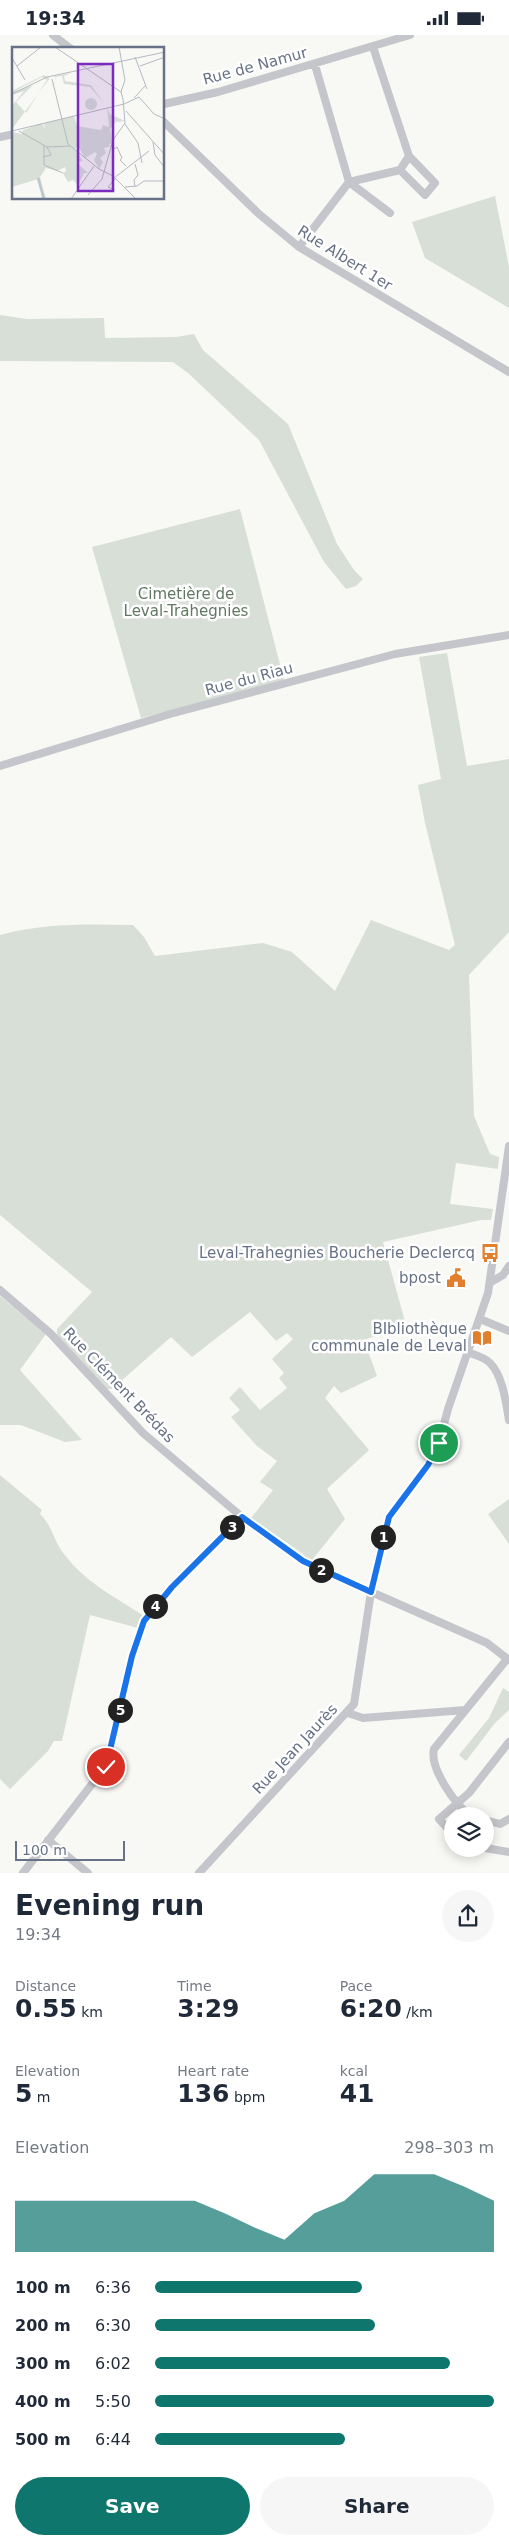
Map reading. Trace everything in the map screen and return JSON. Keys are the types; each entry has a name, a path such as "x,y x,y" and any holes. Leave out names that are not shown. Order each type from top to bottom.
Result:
{"street":[{"path":"53,35 68,47"},
{"name":"Rue de Namur","path":"165,104 218,92 315,65 410,35"},
{"path":"372,47 409,156 435,183 425,195 400,170"},
{"path":"315,65 349,182 390,213"},
{"name":"Rue Albert 1er","path":"165,123 259,214 298,247 509,372"},
{"path":"298,247 349,182 400,170 409,156"},
{"name":"Rue du Riau","path":"0,766 170,714 395,654 509,635"},
{"name":"Rue Jean Jaurès","path":"199,1873 348,1713 354,1704 357,1695 371,1592 386,1526 389,1517 428,1465 439,1443 491,1282 509,1146"},
{"path":"491,1282 509,1266"},
{"path":"500,1276 509,1280"},
{"name":"Rue Clément Brédas","path":"0,1290 50,1333 143,1433 242,1517 303,1561 487,1643 508,1659"},
{"path":"480,1319 509,1331"},
{"path":"468,1352 489,1362 494,1369 507,1396 509,1420"},
{"path":"23,1873 106,1767 134,1646 144,1621 172,1587 242,1517"},
{"path":"461,1807 456,1803 434,1766 432,1755 434,1749 508,1659"},
{"path":"348,1713 363,1718 465,1710"},
{"path":"452,1807 469,1793 509,1742"},
{"path":"444,1814 439,1819 444,1824"},
{"path":"494,1822 500,1824 509,1819"},
{"path":"48,1840 88,1873"},
{"path":"494,1850 509,1853"}],"green space":[{"path":"495,196 509,267 509,308 425,258 412,222"},
{"path":"0,315 27,319 104,318 105,338 176,337 194,334 203,350 288,424 337,544 354,570 363,579 356,586 346,589 324,562 259,440 188,373 173,362 0,361"},
{"name":"Cimetière de Leval-Trahegnies","path":"240,509 284,680 141,718 92,547"},
{"path":"447,653 467,766 509,759 509,932 469,975 474,1116 490,1154 499,1157 498,1169 456,1163 450,1204 493,1209 491,1220 481,1220 383,1242 406,1325 364,1340 377,1376 341,1393 334,1386 325,1398 369,1450 327,1489 345,1519 312,1560 251,1518 273,1490 260,1482 277,1461 257,1446 231,1417 240,1410 229,1398 240,1387 260,1410 287,1388 279,1378 284,1373 272,1359 293,1339 287,1333 276,1341 250,1312 192,1357 171,1337 112,1389 106,1389 57,1336 57,1329 92,1292 0,1215 0,935 49,926 133,925 144,937 155,956 263,943 292,952 335,991 371,920 449,950 455,945 425,823 418,785 441,779 419,657"},
{"path":"0,1296 46,1334 20,1370 82,1440 65,1442 21,1425 0,1425"},
{"path":"0,1475 42,1510 40,1514 61,1549 81,1573 144,1616 138,1628 90,1615 62,1741 54,1741 48,1751 10,1789 0,1779"},
{"path":"509,1499 509,1544 488,1514"},
{"path":"503,1688 509,1692 509,1710 495,1723 466,1761 459,1755 489,1718"}],"place":[{"name":"Leval-Trahegnies Boucherie Declercq","path":"490,1253"},
{"name":"bpost","path":"456,1278"},
{"name":"BIbliothèque communale de Leval","path":"482,1338"}],"route":[{"path":"106,1767 132,1656 144,1621 172,1587 242,1517 303,1561 371,1592 389,1517 428,1465 439,1443"}]}
